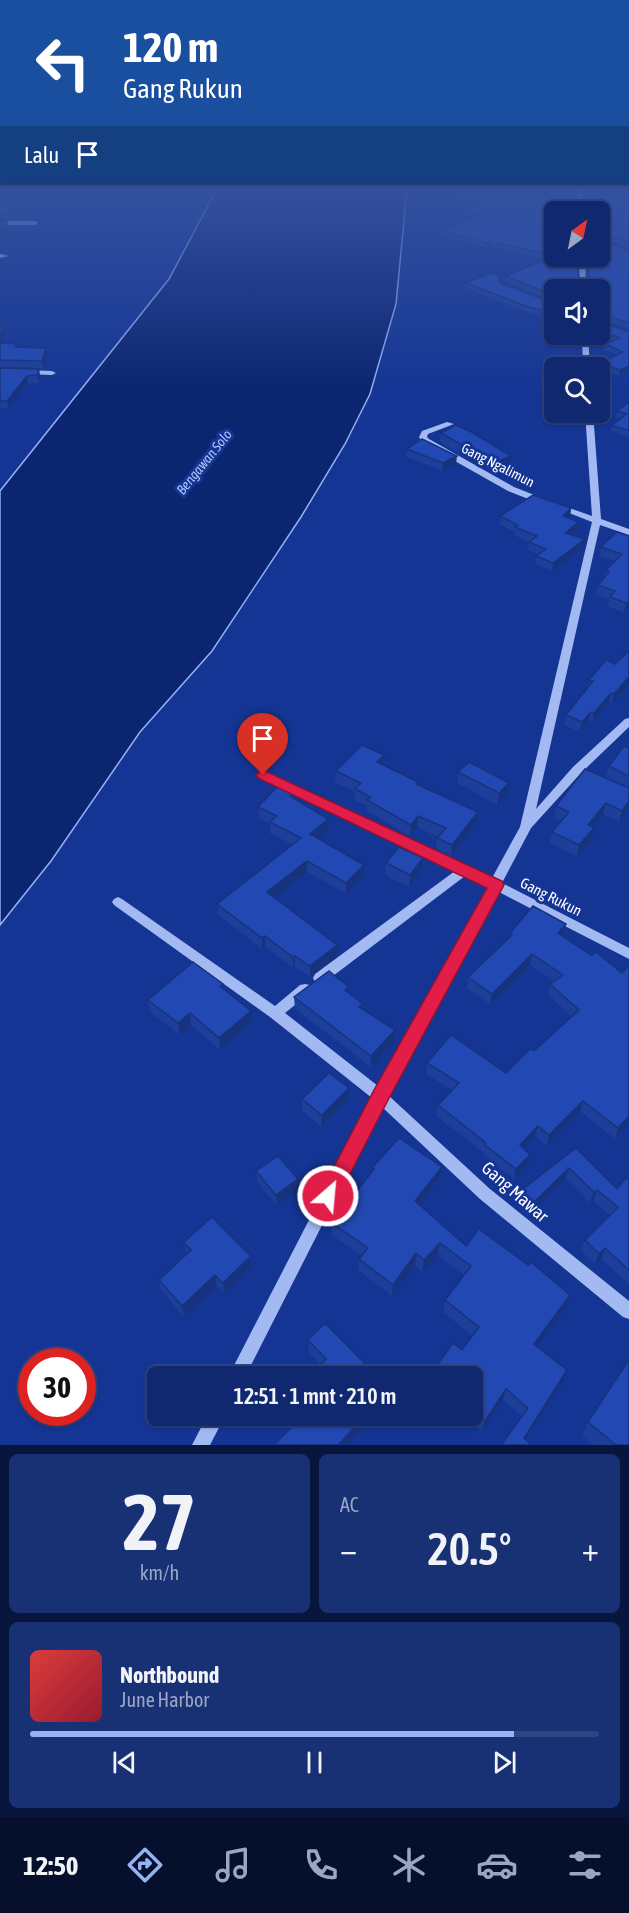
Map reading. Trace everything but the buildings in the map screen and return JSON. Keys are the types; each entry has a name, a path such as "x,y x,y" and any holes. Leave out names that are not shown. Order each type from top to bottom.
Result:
{"street":[{"path":"0,371 52,373"},
{"path":"242,1366 380,1096 526,827 597,520 590,423"},
{"name":"Gang Ngalimun","path":"450,424 425,433 423,437 426,441 511,489 629,531"},
{"path":"526,827 582,772 629,721"},
{"name":"Gang Rukun","path":"263,775 496,885 629,954"},
{"path":"275,1013 464,870"},
{"name":"Gang Mawar","path":"118,902 275,1013 380,1096 485,1194 629,1311"},
{"path":"201,1445 211,1426"}],"water":[{"name":"Bengawan Solo","path":"181,256 401,256 396,304 370,394 345,444 301,517 212,651 140,732 51,861 0,925 0,491 169,279"}],"route":[{"path":"263,775 496,885 328,1196"}]}
